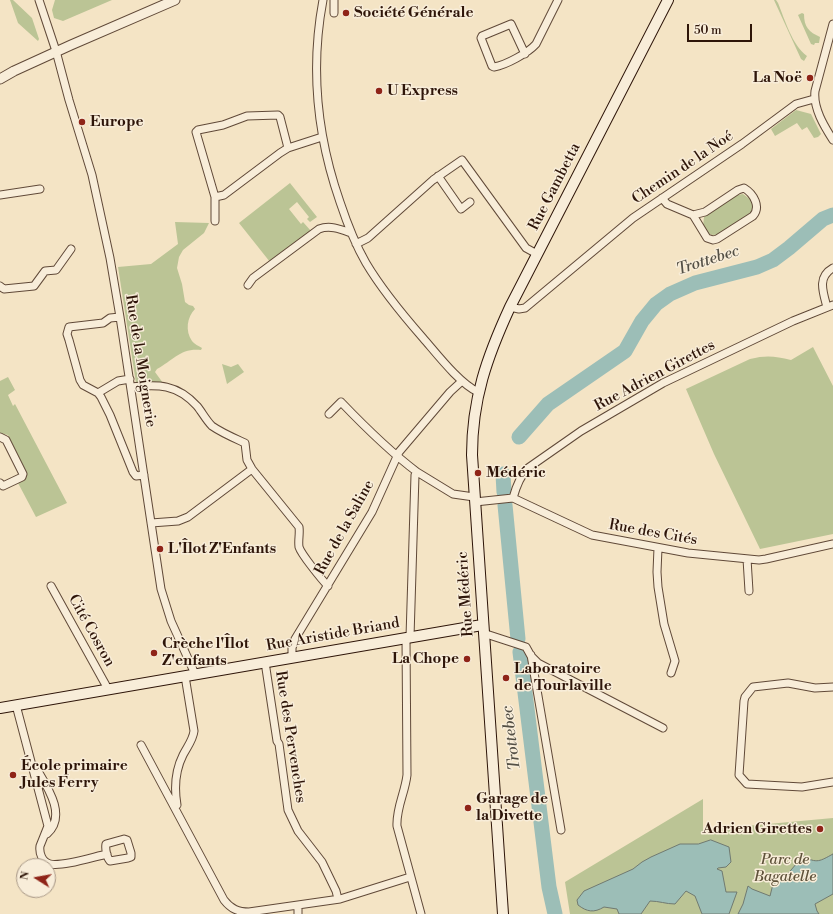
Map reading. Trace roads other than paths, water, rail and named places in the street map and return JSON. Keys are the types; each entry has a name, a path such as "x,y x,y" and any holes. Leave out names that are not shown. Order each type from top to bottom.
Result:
{"main road":[{"name":"Rue Gambetta","path":"478,392 491,350 510,307 668,0"},
{"name":"Rue Médéric","path":"478,392 472,441 474,499 503,914"},
{"name":"Rue Aristide Briand","path":"0,708 408,637 483,629"}],"street":[{"name":"Rue de la Moignerie","path":"39,0 56,51 98,200 120,316 155,558 163,599 190,675 194,732 175,778 177,811"},
{"path":"0,79 14,70 56,51 175,0"},
{"path":"323,0 318,26 316,88 322,136 333,182 351,233 366,263 390,298 462,381 470,389 478,392"},
{"path":"334,0 334,13"},
{"path":"525,54 511,24 482,36 481,38 492,66 494,67 525,54 536,44 558,0"},
{"path":"833,24 814,99 819,114 833,140"},
{"name":"Chemin de la Noé","path":"510,307 519,309 525,308 634,218 742,144 796,104 814,99"},
{"path":"215,221 215,197 196,135 198,130 223,125 247,116 278,115 280,117 288,148"},
{"path":"215,197 224,196 257,169 288,148 322,136"},
{"path":"356,244 368,238 438,176 462,160 526,248 537,254"},
{"path":"438,176 461,209 470,202"},
{"path":"662,198 667,204 693,215 707,238 713,240 753,216 758,206 749,192 744,188 705,212 693,215"},
{"path":"0,195 40,189"},
{"path":"248,285 252,278 319,229 331,227 351,233"},
{"path":"0,286 4,290 34,286 45,272 56,270 71,249"},
{"path":"830,306 822,282 825,274 833,268"},
{"name":"Rue Adrien Girettes","path":"513,498 516,487 526,470 581,431 646,392 682,373 793,321 830,306"},
{"path":"120,316 110,318 103,323 69,327 68,331 75,368 80,380 88,388 98,393 110,415 133,472 136,476 144,475"},
{"path":"98,393 118,381 165,386 188,398 197,406 211,425 232,438 245,443 247,460 252,469 299,527 299,548 322,581 328,586"},
{"name":"Rue de la Saline","path":"292,657 292,648 295,639 372,512 399,452 450,392 462,381"},
{"path":"329,414 341,402 372,434 397,456 417,472 453,494 474,499 513,498"},
{"path":"0,436 6,440 23,474 22,476 3,486 0,483"},
{"path":"151,524 178,521 188,517 252,469"},
{"path":"417,472 415,475 408,637 407,775 396,817 399,838 421,914"},
{"name":"Rue des Cités","path":"513,498 592,535 658,548 711,556 766,560 833,544"},
{"path":"658,548 658,587 664,624 675,661 671,673"},
{"path":"747,559 749,591"},
{"name":"Cité Cosron","path":"51,586 108,689"},
{"path":"483,629 526,647 538,663 664,728"},
{"path":"530,653 560,830"},
{"name":"Rue des Pervenches","path":"265,662 277,741 279,744 288,810 298,831 322,862 336,891 338,899"},
{"path":"833,687 815,688 788,682 753,687 744,701 739,774 747,784 802,786 833,782"},
{"path":"16,705 48,826 40,846 40,853 43,859 51,864 62,864 107,854"},
{"path":"141,744 224,900 238,911 243,912 338,899 410,877"},
{"path":"30,755 54,804 56,818 50,831 45,836"},
{"path":"298,905 298,914"}],"water":[{"path":"711,840 729,847 731,862 726,867 717,869 722,871 726,892 737,892 729,914 702,914 695,896 686,891 675,904 650,901 641,914 619,914 617,909 604,907 591,911 578,905 577,900 584,891 633,869 651,857 680,844 698,844"},
{"path":"833,854 833,894 815,904 819,914 738,914 743,904 748,886 770,896 773,884 785,877 803,856 818,861"}],"waterway":[{"name":"Trottebec","path":"519,437 548,404 625,351 642,321 656,304 670,294 695,283 757,267 773,260 823,219 833,215"},
{"name":"Trottebec","path":"503,474 504,492"},
{"name":"Trottebec","path":"505,505 518,639"},
{"name":"Trottebec","path":"520,652 549,887 555,914"}],"place":[{"name":"Société Générale","path":"346,13"},
{"name":"La Noë","path":"810,78"},
{"name":"U Express","path":"379,91"},
{"name":"Europe","path":"82,122"},
{"name":"Médéric","path":"478,473"},
{"name":"L'Îlot Z'Enfants","path":"160,549"},
{"name":"Crèche l'Îlot Z'enfants","path":"154,653"},
{"name":"La Chope","path":"467,659"},
{"name":"Laboratoire de Tourlaville","path":"506,678"},
{"name":"École primaire Jules Ferry","path":"13,775"},
{"name":"Garage de la Divette","path":"468,808"},
{"name":"Adrien Girettes","path":"820,829"}],"park label":[{"name":"Parc de Bagatelle","path":"785,868"}]}
